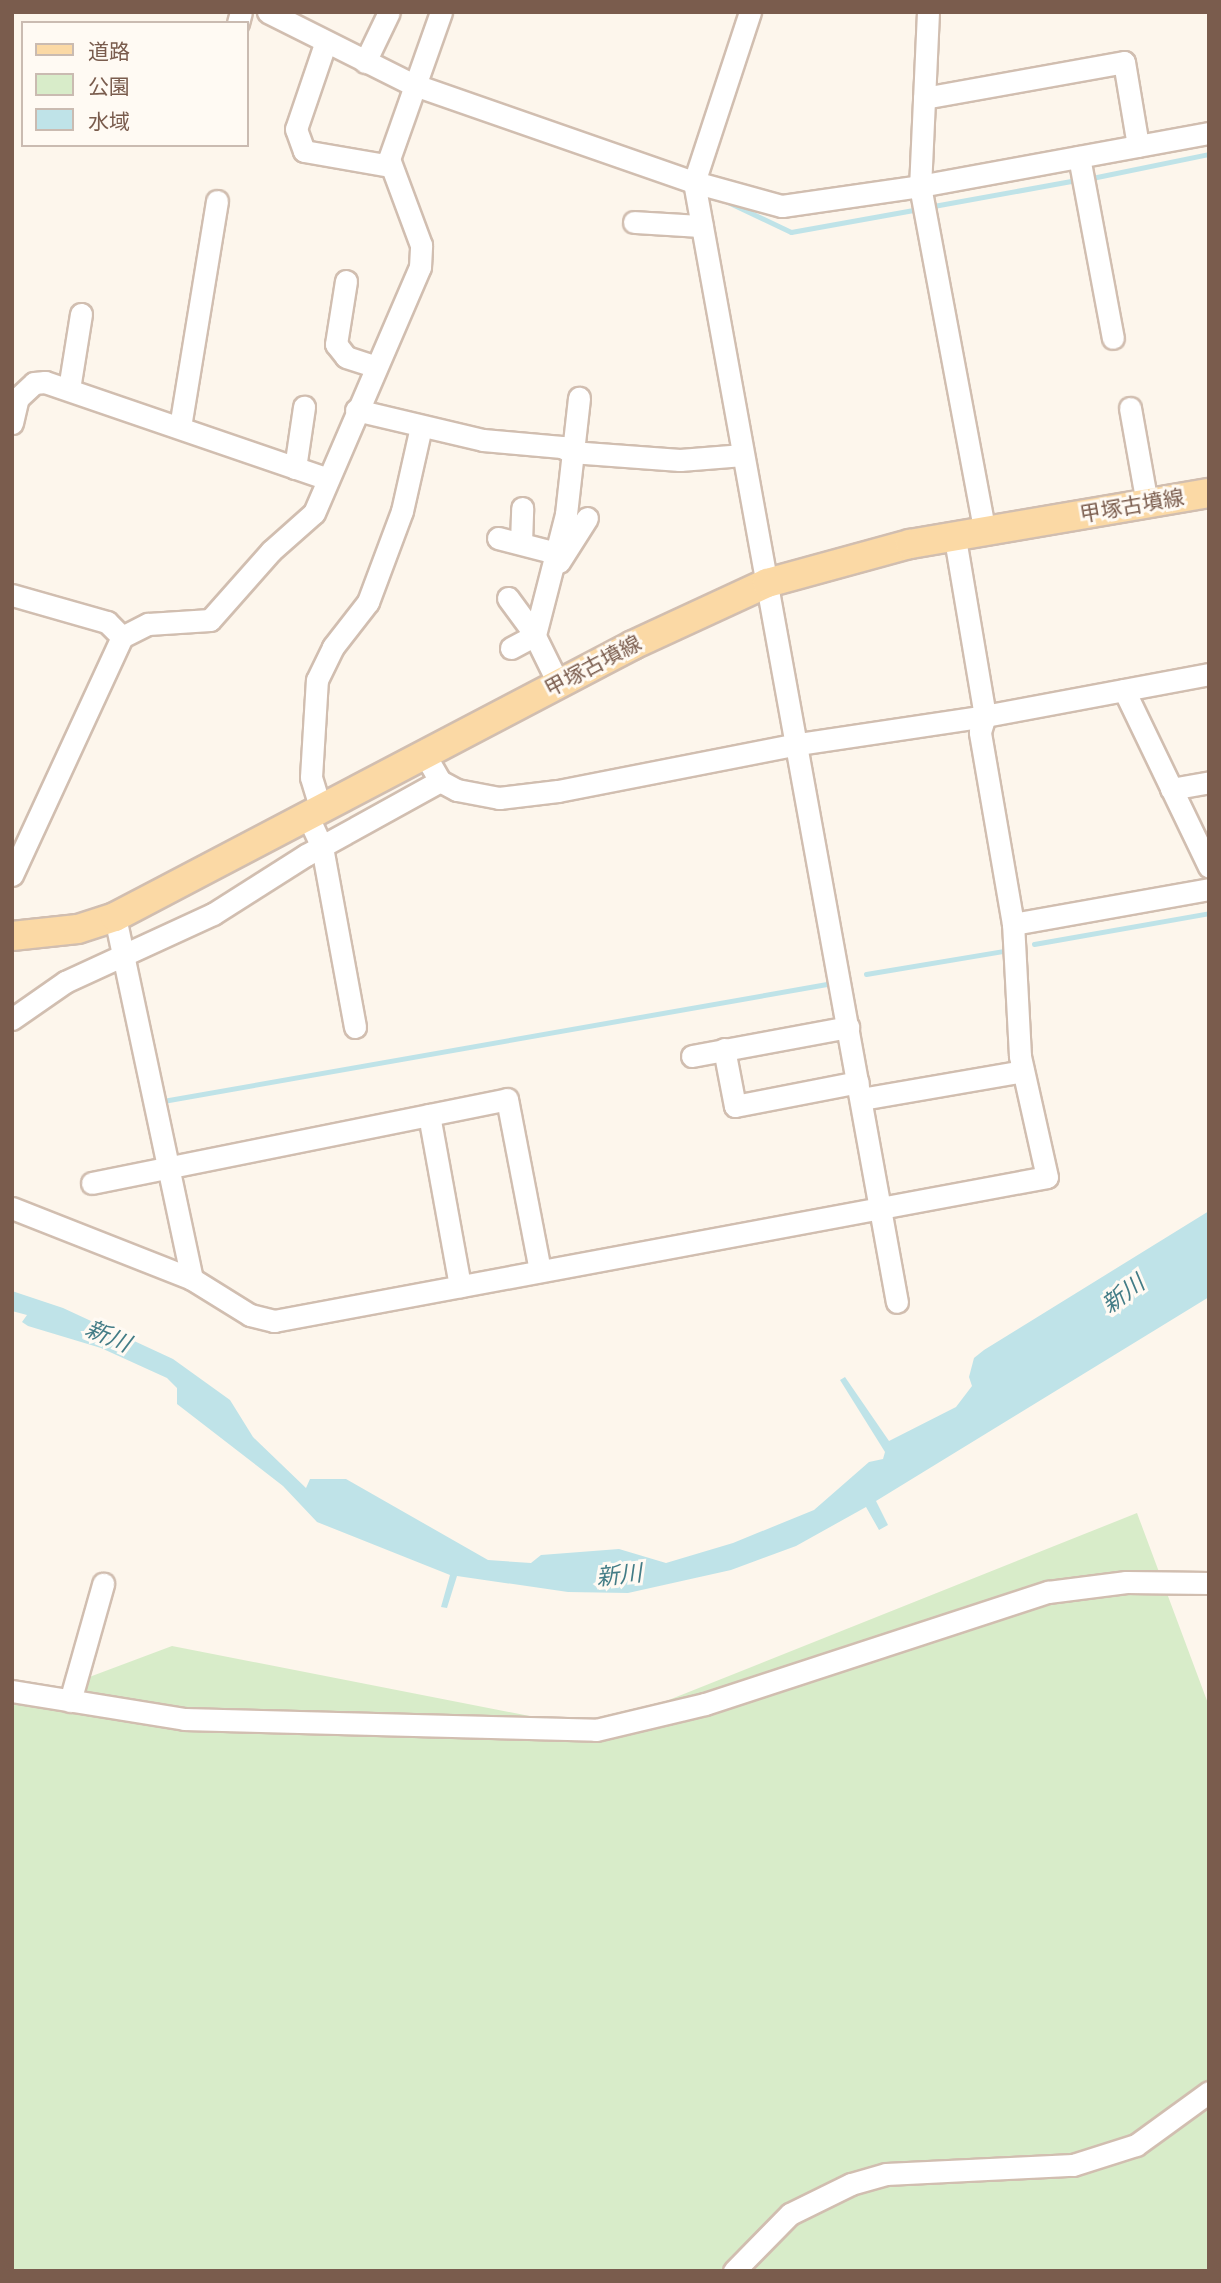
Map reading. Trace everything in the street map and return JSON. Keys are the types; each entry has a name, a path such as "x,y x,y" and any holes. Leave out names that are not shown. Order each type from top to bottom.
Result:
{"main road":[{"name":"甲塚古墳線","path":"12,936 67,931 115,917 634,645 767,583 909,544 1209,493"}],"street":[{"path":"268,12 325,44 412,84 694,182 782,206 920,186 1209,133"},
{"path":"365,62 389,12"},
{"path":"12,875 122,636 148,624 210,620 271,551 314,513 326,478 420,267 421,245 390,166 412,84 441,12"},
{"path":"750,12 694,182 897,1302"},
{"path":"928,12 920,186 985,533"},
{"path":"325,44 296,129 304,151 390,166"},
{"path":"924,98 1124,62 1138,146"},
{"path":"1079,157 1113,338"},
{"path":"180,427 217,201"},
{"path":"634,222 702,226"},
{"path":"346,281 336,344 346,357 376,367"},
{"path":"69,389 81,314"},
{"path":"12,423 18,398 34,383 69,389 326,478"},
{"path":"511,648 535,635 566,514 579,398"},
{"path":"295,468 304,407"},
{"path":"1130,408 1147,503"},
{"path":"356,410 421,427 571,452 680,460 743,455"},
{"path":"355,1027 315,814 311,767 317,680 333,647 368,602 402,511 421,427"},
{"path":"520,543 522,508"},
{"path":"498,538 520,543 560,562 587,517"},
{"path":"12,1208 192,1279 250,1315 274,1321 1047,1177 1023,1071 1013,924 980,732 985,716 955,538"},
{"path":"12,596 107,622 122,636"},
{"path":"508,598 535,635 559,685"},
{"path":"425,755 440,781 457,790 499,798 558,791 797,744 985,716 1209,674"},
{"path":"1124,690 1209,867"},
{"path":"12,1019 65,982 213,914 322,847 440,781"},
{"path":"1171,789 1209,782"},
{"path":"1013,924 1209,889"},
{"path":"115,917 192,1279"},
{"path":"692,1056 848,1027"},
{"path":"724,1049 735,1106 1023,1071"},
{"path":"92,1184 168,1166 507,1099 540,1271"},
{"path":"429,1115 460,1286"},
{"path":"12,1691 184,1719 596,1730 705,1704 1048,1592 1126,1582 1209,1583"},
{"path":"70,1700 103,1584"},
{"path":"734,2271 759,2240 790,2214 851,2184 886,2174 1073,2165 1136,2145 1209,2092"}],"green space":[{"path":"1137,1513 1209,1706 1209,2271 12,2271 12,1706 172,1646 596,1729"}],"water":[{"name":"新川","path":"1209,1211 1209,1297 876,1501 888,1525 879,1530 866,1507 796,1546 731,1570 628,1593 568,1592 457,1576 447,1608 441,1607 450,1575 317,1522 283,1486 177,1404 177,1388 167,1378 101,1348 28,1326 22,1322 27,1315 12,1311 12,1291 63,1308 173,1359 230,1400 253,1437 306,1488 310,1479 346,1479 488,1560 531,1563 541,1555 619,1549 666,1563 733,1543 814,1510 869,1462 883,1459 885,1452 840,1380 845,1377 889,1441 956,1407 972,1386 969,1377 974,1358 984,1350"}],"waterway":[{"path":"1087,179 1209,154"},
{"path":"928,207 1077,180"},
{"path":"715,196 791,232 919,209"},
{"path":"1034,944 1209,913"},
{"path":"866,974 1004,951"},
{"path":"163,1101 827,984"}]}
